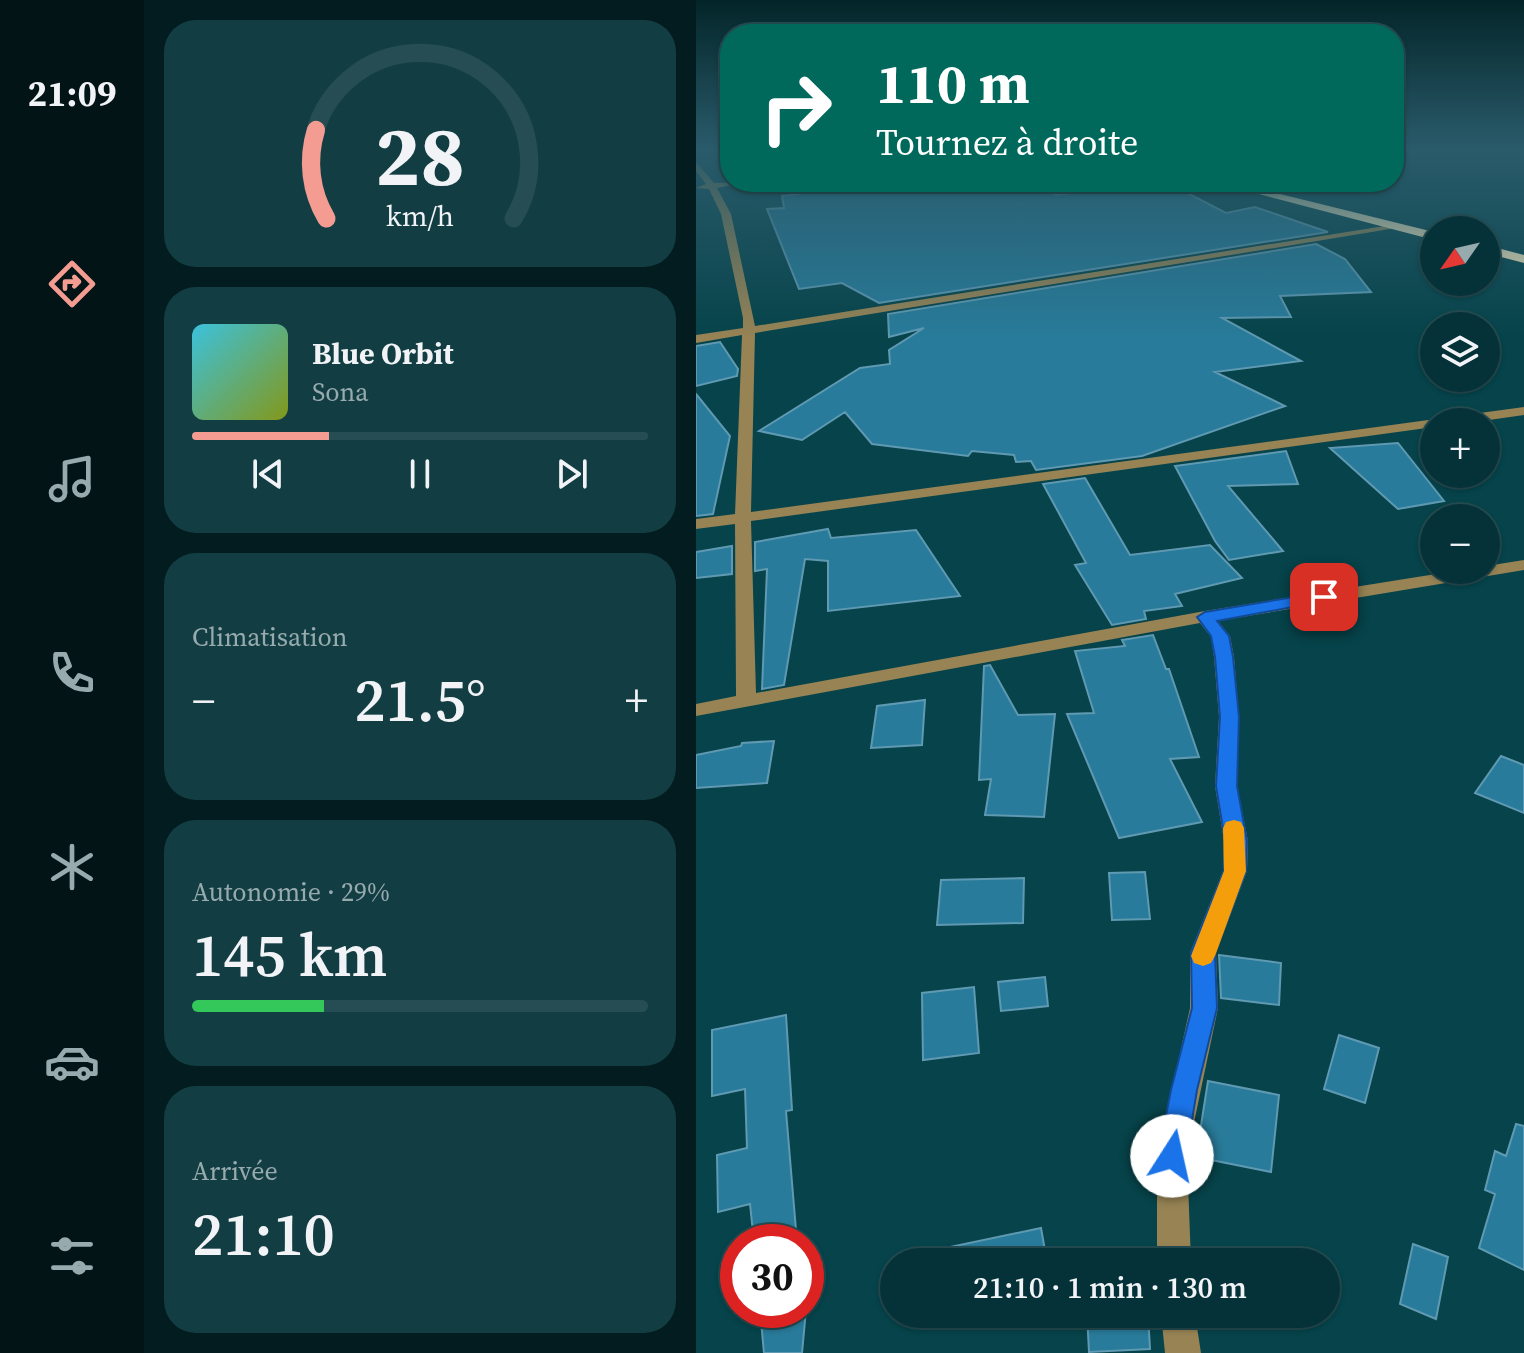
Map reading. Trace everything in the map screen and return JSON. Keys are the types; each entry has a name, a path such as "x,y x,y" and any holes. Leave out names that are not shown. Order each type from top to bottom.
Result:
{"highway":[{"path":"1338,212 1420,233"},
{"path":"1500,253 1524,259"}],"street":[{"path":"725,212 749,329 743,517 746,701"},
{"path":"696,339 1397,227"},
{"path":"1500,414 1524,411"},
{"path":"696,524 1420,425"},
{"path":"696,710 1205,617 1524,565"},
{"path":"1174,1248 1172,1156 1204,1008 1203,953 1235,871 1236,841 1226,786 1229,717 1224,657 1220,636 1205,617"},
{"path":"1180,1328 1183,1353"}],"building":[{"path":"768,212 1270,212 1328,232 879,303 842,283 799,289"},
{"path":"1316,244 1345,259 1371,292 1280,296 1291,317 1222,318 1301,361 1215,372 1285,406 1142,456 1036,470 1031,461 1016,462 1014,455 972,451 968,456 872,444 845,412 802,440 759,431 860,368 890,364 889,350 924,328 889,337 888,314"},
{"path":"720,342 738,369 737,376 696,386 696,346"},
{"path":"696,394 730,436 713,514 696,516"},
{"path":"1398,443 1420,471 1420,488 1434,488 1444,501 1398,509 1330,448"},
{"path":"1286,451 1298,484 1228,486 1283,551 1229,560 1215,541 1175,466"},
{"path":"1085,478 1130,555 1210,545 1242,578 1175,594 1182,606 1144,611 1146,619 1112,625 1075,565 1086,563 1043,484"},
{"path":"828,529 831,538 916,530 960,596 828,611 828,561 805,559 784,685 762,689 767,569 755,571 755,542"},
{"path":"732,546 732,574 696,578 696,552"},
{"path":"1153,635 1166,669 1169,669 1199,757 1170,759 1202,822 1119,838 1067,714 1094,713 1075,651 1125,646 1122,640"},
{"path":"990,665 1018,715 1055,714 1044,817 985,815 991,779 979,780 984,666"},
{"path":"925,700 922,745 871,748 877,706"},
{"path":"774,741 767,783 696,788 696,755 741,746 742,743"},
{"path":"1501,756 1524,765 1524,813 1475,793"},
{"path":"1145,872 1150,919 1112,920 1109,873"},
{"path":"1024,878 1023,923 937,925 941,880"},
{"path":"1219,955 1281,963 1279,1005 1221,998"},
{"path":"1045,977 1048,1006 1001,1011 998,982"},
{"path":"974,987 979,1053 923,1060 922,993"},
{"path":"786,1015 792,1110 786,1111 795,1224 752,1224 750,1204 718,1212 717,1155 747,1148 745,1089 712,1096 712,1030"},
{"path":"1339,1035 1379,1048 1365,1103 1324,1089"},
{"path":"1208,1081 1279,1095 1271,1172 1196,1157"},
{"path":"1516,1124 1524,1126 1524,1270 1479,1248 1495,1194 1485,1190 1495,1151 1506,1156"},
{"path":"1041,1228 1045,1248 945,1248"},
{"path":"1413,1244 1448,1257 1436,1319 1400,1304"},
{"path":"762,1328 804,1328 802,1353 764,1353"},
{"path":"1088,1328 1149,1328 1150,1349 1089,1352"}],"slow traffic":[{"path":"1203,956 1235,871 1234,828"}],"route":[{"path":"1172,1156 1204,1008 1203,953 1235,871 1236,841 1226,786 1229,717 1224,657 1220,636 1205,617 1324,597"}]}
